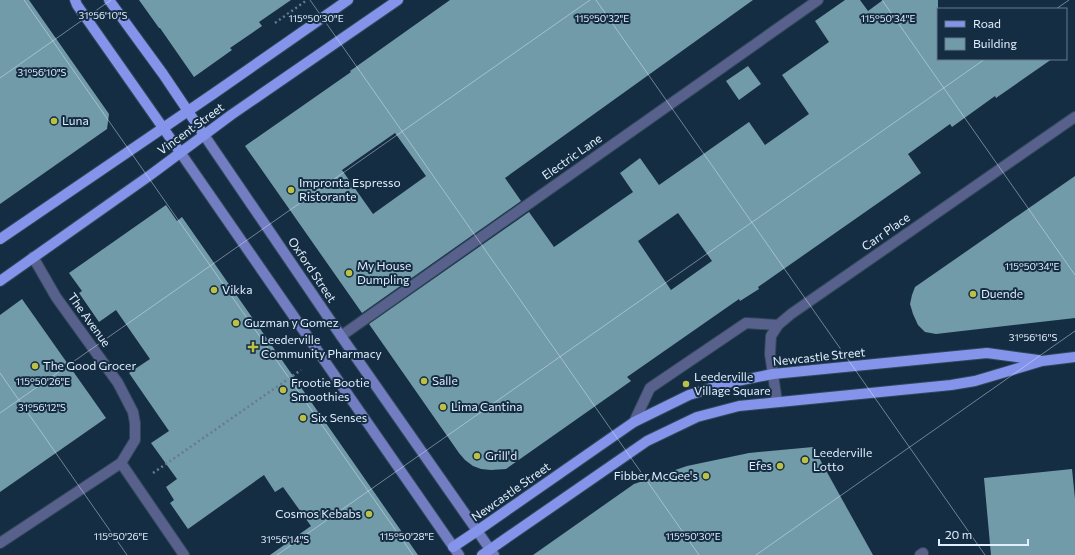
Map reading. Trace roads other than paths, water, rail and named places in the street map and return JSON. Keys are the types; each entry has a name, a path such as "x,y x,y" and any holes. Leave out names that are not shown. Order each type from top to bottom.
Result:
{"main road":[{"path":"75,0 456,551"},
{"name":"Oxford Street","path":"109,0 163,74 341,336 477,532 489,553"},
{"name":"Vincent Street","path":"0,239 348,0"},
{"name":"Vincent Street","path":"0,280 149,176 240,109 398,0"},
{"name":"Newcastle Street","path":"456,551 477,532 634,422 689,395 727,383 773,374 987,352 1042,361"},
{"name":"Newcastle Street","path":"489,553 647,440 697,417 739,406 975,381 1042,361 1075,357"}],"street":[{"name":"Electric Lane","path":"341,336 818,0"},
{"name":"Carr Place","path":"777,402 770,354 771,336 778,325 791,314 1075,117"},
{"name":"The Avenue","path":"33,257 56,296 118,383 133,412 135,423 135,440 121,463"},
{"path":"634,422 650,388 707,349 746,323 778,325"},
{"path":"0,543 121,463 184,555"}],"place":[{"name":"Luna","path":"54,121"},
{"name":"Impronta Espresso Ristorante","path":"291,190"},
{"name":"My House Dumpling","path":"349,273"},
{"name":"Vikka","path":"214,290"},
{"name":"Duende","path":"973,294"},
{"name":"Guzman y Gomez","path":"236,323"},
{"name":"Leederville Community Pharmacy","path":"253,347"},
{"name":"The Good Grocer","path":"35,366"},
{"name":"Salle","path":"424,381"},
{"name":"Leederville Village Square","path":"686,384"},
{"name":"Frootie Bootie Smoothies","path":"283,390"},
{"name":"Lima Cantina","path":"443,407"},
{"name":"Six Senses","path":"303,418"},
{"name":"Grill'd","path":"477,456"},
{"name":"Leederville Lotto","path":"805,460"},
{"name":"Efes","path":"780,466"},
{"name":"Fibber McGee's","path":"706,476"},
{"name":"Cosmos Kebabs","path":"369,514"}]}
